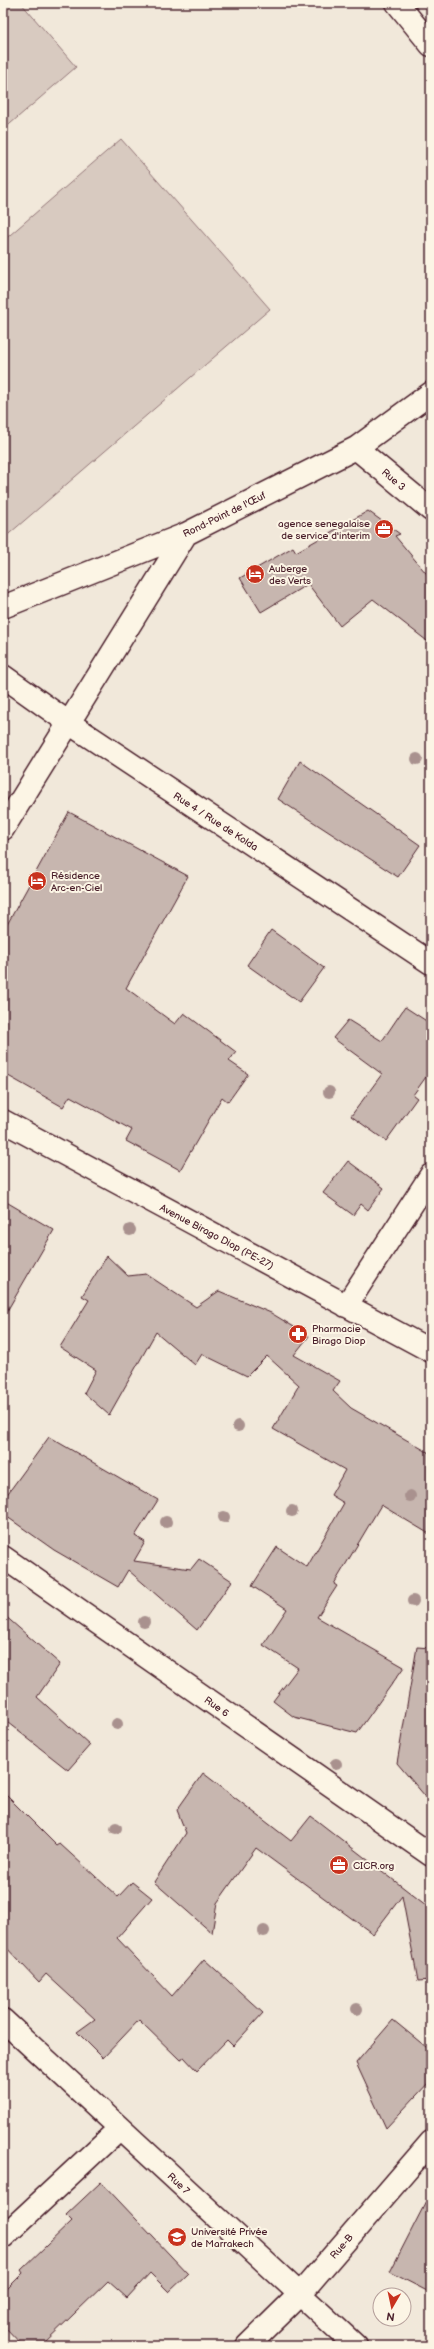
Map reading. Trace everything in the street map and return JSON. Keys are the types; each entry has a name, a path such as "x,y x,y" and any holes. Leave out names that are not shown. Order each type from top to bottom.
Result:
{"street":[{"path":"397,3 431,45"},
{"name":"Rond-Point de l'Œuf","path":"3,607 186,534 356,448 431,393"},
{"name":"Rue 3","path":"356,448 431,510"},
{"path":"3,829 186,534"},
{"name":"Rue 4 / Rue de Kolda","path":"3,676 69,723 431,963"},
{"name":"Avenue Birago Diop (PE-27)","path":"3,1121 431,1351"},
{"path":"346,1306 431,1176"},
{"name":"Rue 6","path":"3,1557 431,1855"},
{"name":"Rue 7","path":"3,2020 356,2346"},
{"path":"3,2237 120,2128"},
{"name":"Rue-B","path":"247,2346 300,2294 431,2142"}],"shaded area":[{"path":"3,3 21,3 76,67 3,130"},
{"path":"121,139 270,309 3,539 3,241"}],"building":[{"path":"368,511 400,534 395,536 431,579 431,644 373,599 340,626 308,584 261,612 240,578 293,547 296,552"},
{"path":"300,761 420,845 398,877 278,799"},
{"path":"69,812 188,876 126,988 175,1024 184,1013 236,1052 229,1061 248,1074 228,1102 222,1097 180,1170 126,1141 132,1130 70,1096 63,1107 3,1073 3,932"},
{"path":"271,930 324,968 299,1002 247,965"},
{"path":"405,1007 431,1024 431,1070 413,1095 417,1098 386,1141 351,1116 382,1074 333,1038 348,1020 382,1041"},
{"path":"348,1161 384,1188 368,1210 361,1204 353,1215 323,1193"},
{"path":"3,1200 54,1230 3,1318"},
{"path":"107,1256 128,1276 146,1274 196,1307 219,1291 271,1313 309,1336 294,1355 340,1381 333,1391 351,1408 431,1454 431,1535 381,1505 334,1584 337,1586 317,1617 404,1667 357,1733 294,1717 273,1701 298,1668 263,1645 287,1609 252,1586 277,1547 307,1567 344,1503 331,1495 345,1470 273,1429 299,1385 267,1356 247,1376 202,1354 195,1365 156,1332 109,1415 84,1393 96,1370 60,1347 89,1300 82,1296"},
{"path":"49,1437 158,1500 135,1536 145,1542 134,1561 191,1569 199,1559 232,1581 197,1630 128,1570 118,1587 54,1550 3,1514 3,1500"},
{"path":"3,1614 60,1664 37,1697 90,1745 68,1770 3,1719"},
{"path":"417,1647 431,1648 431,1803 397,1763"},
{"path":"203,1773 291,1841 311,1816 431,1909 431,1980 418,1981 402,1896 373,1934 256,1848 217,1903 212,1933 154,1882 186,1833 177,1810"},
{"path":"3,1792 57,1846 60,1844 118,1897 132,1882 152,1898 117,1938 172,1996 204,1959 263,2013 233,2046 227,2040 197,2071 184,2057 180,2060 139,2020 103,2058 77,2032 95,2019 46,1974 39,1982 3,1944"},
{"path":"393,2020 431,2051 431,2080 386,2128 356,2063"},
{"path":"101,2182 188,2274 169,2292 150,2273 127,2298 108,2281 41,2346 23,2346 3,2325 3,2293 23,2273 21,2270 72,2221 66,2215"},
{"path":"431,2192 431,2293 390,2272"}],"place":[{"name":"agence senegalaise de service d'interim","path":"384,529"},
{"name":"Auberge des Verts","path":"255,574"},
{"name":"Résidence Arc-en-Ciel","path":"37,881"},
{"name":"Pharmacie Birago Diop","path":"298,1334"},
{"name":"CICR.org","path":"339,1865"},
{"name":"Université Privée de Marrakech","path":"177,2237"}]}
